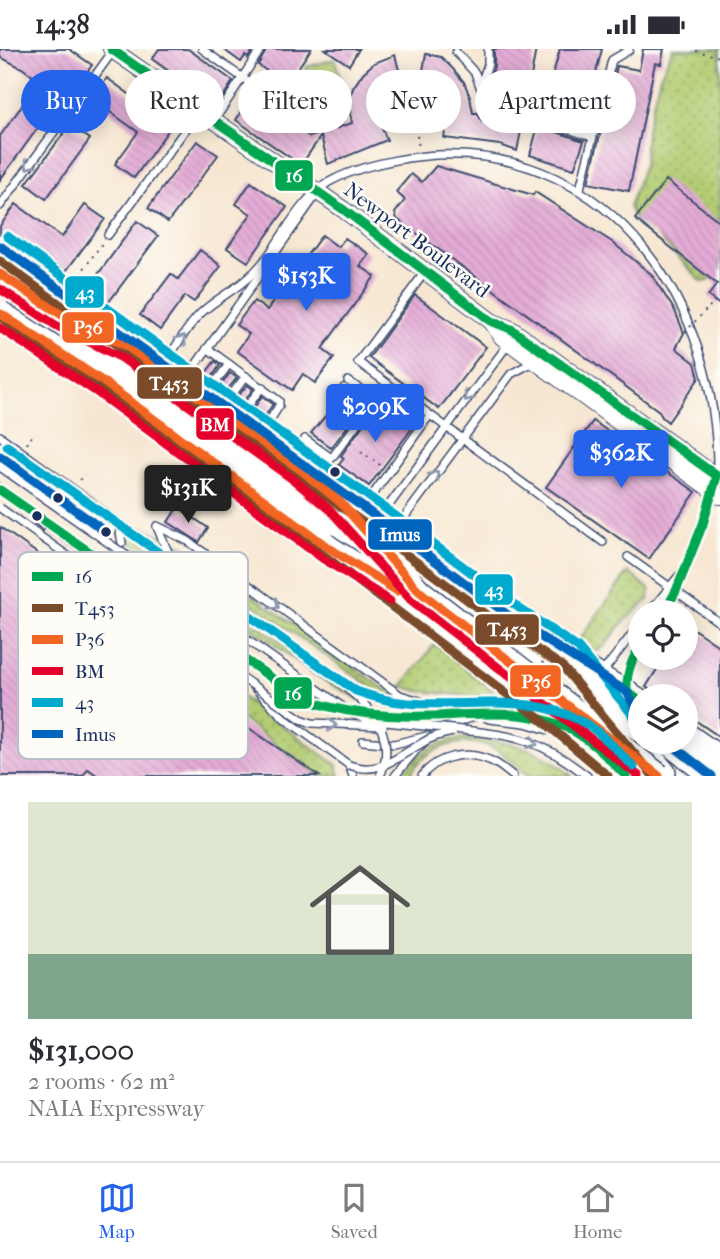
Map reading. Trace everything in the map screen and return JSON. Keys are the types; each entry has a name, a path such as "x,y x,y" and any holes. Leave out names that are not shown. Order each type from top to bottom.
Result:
{"highway":[{"path":"0,274 64,303 301,471 340,502 419,591 659,776"},
{"path":"64,303 331,518 387,546 453,595 492,619 516,621"},
{"path":"12,316 114,365 526,656 552,712"},
{"path":"12,316 330,548 396,590 639,776"},
{"path":"684,754 712,776"}],"main road":[{"path":"0,246 25,263 64,303 164,364 516,621 628,693"},
{"path":"25,263 30,275 29,288 21,299 9,304 12,316 47,319 141,396 159,415 552,712 626,776"},
{"path":"219,460 214,446 218,433 235,414"},
{"path":"570,657 601,698 669,776"},
{"path":"490,712 538,719 583,737"},
{"path":"698,741 720,757"}],"street":[{"name":"Newport Boulevard","path":"112,50 141,70"},
{"name":"Newport Boulevard","path":"224,128 318,192 492,321 511,329 718,486"},
{"name":"Newport Boulevard","path":"492,321 502,337 718,486"}],"lane":[{"path":"202,49 238,75"},
{"path":"247,70 261,49"},
{"path":"486,70 488,49"},
{"path":"0,206 112,50"},
{"path":"580,188 612,60 629,50"},
{"path":"456,52 475,74"},
{"path":"224,106 238,84"},
{"path":"108,235 182,133"},
{"path":"580,133 592,137"},
{"path":"159,415 303,204 329,182 375,165 420,156 453,154 486,157 550,174 580,188 622,217 665,263"},
{"path":"425,271 358,362 603,543"},
{"path":"141,396 200,314 255,277"},
{"path":"379,519 509,342"},
{"path":"207,348 280,403 235,414"},
{"path":"379,519 461,439 511,374 535,361"},
{"path":"229,364 235,414"},
{"path":"235,414 246,376"},
{"path":"673,600 718,486 718,412 714,408 711,388 715,379"},
{"path":"318,475 363,416 365,404 346,384 367,394"},
{"path":"235,414 261,387"},
{"path":"379,519 389,471 429,416"},
{"path":"0,436 160,552"},
{"path":"306,439 330,457"},
{"path":"0,467 121,552"},
{"path":"0,507 64,552"},
{"path":"117,521 122,543"},
{"path":"169,552 157,526 182,537 203,552"},
{"path":"628,557 720,623"},
{"path":"659,600 684,570"},
{"path":"248,585 400,695 427,703 490,712"},
{"path":"248,616 351,691 369,708 383,737 386,759 380,776"},
{"path":"600,675 628,639"},
{"path":"248,641 353,714 367,720 514,736 552,750 587,776"},
{"path":"248,682 312,723 416,726"},
{"path":"251,684 284,718 360,771 375,772 401,760"},
{"path":"404,715 490,712"},
{"path":"363,741 394,744 431,734 456,722 490,712"},
{"path":"389,776 410,750 424,741 454,732 471,731"},
{"path":"395,776 431,734"},
{"path":"422,776 436,763 450,756 465,755 492,760 513,776"},
{"path":"349,765 353,776"}],"path":[{"path":"696,51 720,57"},
{"path":"414,96 429,101 433,111 426,125 416,129 402,121 400,111 404,101 414,96"},
{"path":"417,133 420,156"},
{"path":"64,303 108,235"},
{"path":"685,332 715,301"},
{"path":"361,451 389,471"}],"green space":[{"path":"673,49 720,49 720,269 708,281 702,282 658,236 635,219 629,207 644,164 646,131 660,76"},
{"path":"335,59 338,70 307,70 306,67"},
{"path":"26,459 67,487 63,493 22,464"},
{"path":"78,496 114,520 110,527 74,502"},
{"path":"141,527 180,544 191,552 177,552"},
{"path":"128,531 157,552 145,552 124,537"},
{"path":"628,572 650,590 649,600 628,600 628,618 604,647 592,652 574,647"},
{"path":"248,592 389,692 407,702 434,709 389,707 374,689 248,601"},
{"path":"248,618 361,700 328,683 248,626"},
{"path":"435,644 503,699 418,691 402,686"},
{"path":"248,701 337,765 340,776 320,776 248,724"},
{"path":"466,738 534,751 572,776 527,776 501,752 485,745 460,743 436,750 416,766 410,776 401,776 414,760 429,749 445,741"}],"building":[{"path":"0,49 69,49 92,65 88,70 25,70 0,57"},
{"path":"159,49 188,49 218,70 167,70 152,59"},
{"path":"223,49 254,49 248,58 245,56 241,62"},
{"path":"267,49 311,49 297,70 266,70 258,65"},
{"path":"325,49 359,49 349,65"},
{"path":"494,49 536,49 532,70 493,70"},
{"path":"560,49 602,49 597,70 554,70"},
{"path":"643,49 664,49 661,64 655,63 629,191 588,183 600,133 636,133 636,70 616,70 617,66 639,70"},
{"path":"426,54 441,57 454,70 423,70"},
{"path":"395,55 399,70 366,70 374,63"},
{"path":"366,70 366,133 384,133 387,140 328,164 321,136 301,165 255,133 304,133 310,137 322,133 352,133 352,92"},
{"path":"224,75 233,81 224,95"},
{"path":"461,78 475,113 475,133 521,133 517,151 500,145 444,138 445,133 461,133"},
{"path":"111,81 125,91 125,123 111,113"},
{"path":"21,107 21,133 34,133 0,180 0,136"},
{"path":"64,133 81,133 90,139 46,199 26,184"},
{"path":"137,133 166,133 134,178 115,164"},
{"path":"536,133 559,133 584,141 574,169 530,155"},
{"path":"197,141 218,155 168,222 148,208"},
{"path":"436,166 533,195 535,192 612,242 651,274 675,311 684,333 676,348 695,363 699,378 668,422 659,411 397,219 395,213 405,200 396,192 411,174 422,182"},
{"path":"666,180 720,222 720,305 708,296 717,284 635,219"},
{"path":"251,182 287,207 248,262 227,248 251,214 236,204"},
{"path":"16,204 62,237 85,205 105,219 66,271 20,238 18,243 0,233 0,226"},
{"path":"137,221 158,236 108,303 88,288"},
{"path":"322,235 338,247 345,238 369,254 360,266 375,276 322,349 334,358 315,383 303,374 292,390 237,351 249,334 236,325 254,301 267,310"},
{"path":"200,250 221,266 194,302 185,296 160,330 140,315 171,274 178,279"},
{"path":"415,295 486,347 439,409 369,358"},
{"path":"215,361 220,365 212,377 206,373"},
{"path":"230,373 237,378 228,389 221,385"},
{"path":"247,385 253,389 244,401 238,396"},
{"path":"343,395 358,407 357,414 331,448 311,433"},
{"path":"262,396 273,404 265,416 254,408"},
{"path":"379,402 413,427 369,486 339,465 344,458 341,456"},
{"path":"593,421 696,492 649,559 546,487"},
{"path":"0,484 95,552 79,552 45,528 43,531 34,524 36,521 0,496"},
{"path":"178,507 208,528 199,542 168,522"},
{"path":"0,527 35,552 18,552 18,759 248,759 248,727 319,776 98,776 88,769 83,776 0,776"},
{"path":"698,632 720,647 720,737 698,722 698,684 648,684 657,670 698,670"}],"transit line":[{"name":"16","path":"111,49 344,210 491,321 511,329 717,476 703,524 671,600"},
{"name":"43","path":"7,236 523,611 578,648 628,709"},
{"name":"Imus","path":"0,246 516,621 628,694"},
{"name":"T453","path":"0,261 509,631 562,666 653,776"},
{"name":"P36","path":"0,274 62,315 128,347 301,470 340,502 419,591 659,776"},
{"name":"BM","path":"0,289 57,326 122,358 294,480 331,511 411,600 639,776"},
{"name":"P36","path":"1,314 102,381 329,548 397,591"},
{"name":"T453","path":"0,317 132,410 544,722 608,776"},
{"name":"BM","path":"0,328 95,391 322,558 390,601"},
{"name":"43","path":"7,446 158,552"},
{"name":"Imus","path":"0,456 106,532"},
{"name":"16","path":"0,490 90,552"},
{"name":"43","path":"248,615 356,691 401,702 502,703 547,708 591,727 634,767"},
{"name":"16","path":"248,662 299,697 347,711 414,716 498,714 547,720 581,736 626,776"},
{"name":"16","path":"628,693 629,670"},
{"name":"Imus","path":"684,754 712,776"}]}
